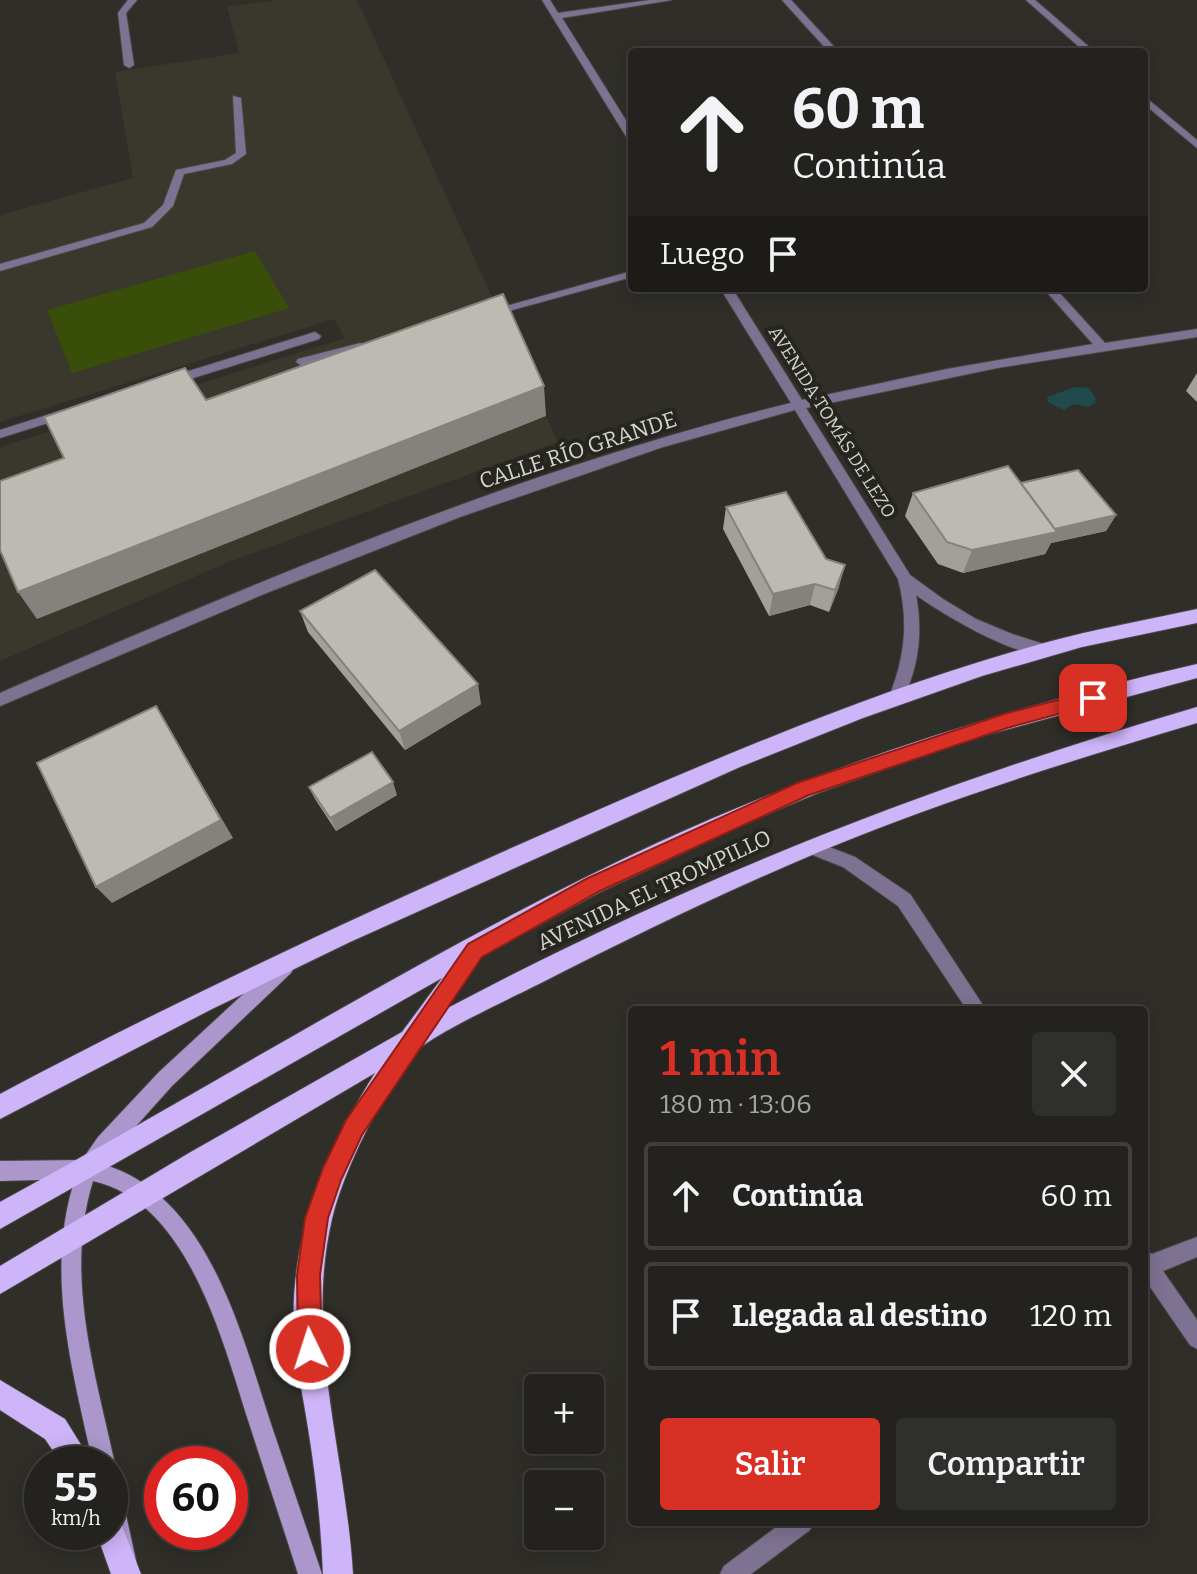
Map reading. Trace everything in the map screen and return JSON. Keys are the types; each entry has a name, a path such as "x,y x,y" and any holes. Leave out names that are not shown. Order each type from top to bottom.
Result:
{"main road":[{"path":"0,1107 93,1056 384,913 647,796 897,697 1045,650 1197,616"},
{"name":"AVENIDA EL TROMPILLO","path":"0,1216 593,885 804,789 1007,721 1197,671"},
{"name":"AVENIDA EL TROMPILLO","path":"0,1281 413,1037 534,975 811,847 976,783 1197,715"},
{"path":"338,1574 336,1520 307,1322 309,1275 317,1218 331,1176 354,1128 475,950"},
{"path":"100,1446 80,1350 72,1280 76,1207 87,1169 166,1076 295,958"},
{"path":"0,1171 87,1169 124,1182 143,1195 168,1220 208,1278 233,1339 310,1574"},
{"path":"0,1394 55,1429 67,1446"},
{"path":"118,1550 127,1574"},
{"path":"122,1550 127,1574"}],"street":[{"path":"129,65 122,13 133,0"},
{"path":"546,0 628,132"},
{"path":"556,16 668,0"},
{"path":"786,0 830,48"},
{"path":"1030,0 1085,48"},
{"path":"0,268 148,225 168,206 180,172 228,162 241,154 236,98"},
{"path":"1148,102 1197,145"},
{"path":"482,314 628,275"},
{"name":"AVENIDA TOMÁS DE LEZO","path":"728,292 905,578 914,607 916,637 910,668 897,697"},
{"path":"1053,292 1101,346"},
{"name":"CALLE RÍO GRANDE","path":"0,700 199,613 390,536 605,461 798,405 1101,346 1197,333"},
{"path":"150,388 315,336"},
{"path":"302,362 377,342"},
{"path":"0,434 75,411"},
{"name":"AVENIDA TOMÁS DE LEZO","path":"905,578 966,623 1004,639 1045,650"},
{"path":"811,847 849,862 904,900 974,1006"},
{"path":"1148,1264 1197,1247"},
{"path":"1148,1269 1197,1338"},
{"path":"732,1574 797,1526"}],"shaded area":[{"path":"276,0 357,0 558,442 231,561 0,661 0,447 345,338 334,319 0,422 0,215 133,178 115,72 239,53 227,7"}],"green space":[{"path":"255,251 289,308 72,373 47,310"}],"water":[{"path":"1075,387 1089,388 1096,399 1095,403 1088,407 1074,404 1064,410 1048,402 1047,397"}],"building":[{"path":"503,294 544,386 18,592 0,550 0,481 64,458 44,417 185,368 206,400"},
{"path":"1008,466 1057,532 972,550 947,542 913,493"},
{"path":"1078,470 1116,515 1055,529 1021,483"},
{"path":"786,492 826,559 845,565 835,590 815,584 773,594 726,507"},
{"path":"375,570 478,684 399,731 300,611"},
{"path":"156,706 221,820 96,887 37,763"},
{"path":"372,752 393,782 330,818 309,787"}],"route":[{"path":"310,1349 307,1322 309,1275 317,1218 331,1176 354,1128 475,950 593,885 804,789 1007,721 1093,698"}]}
